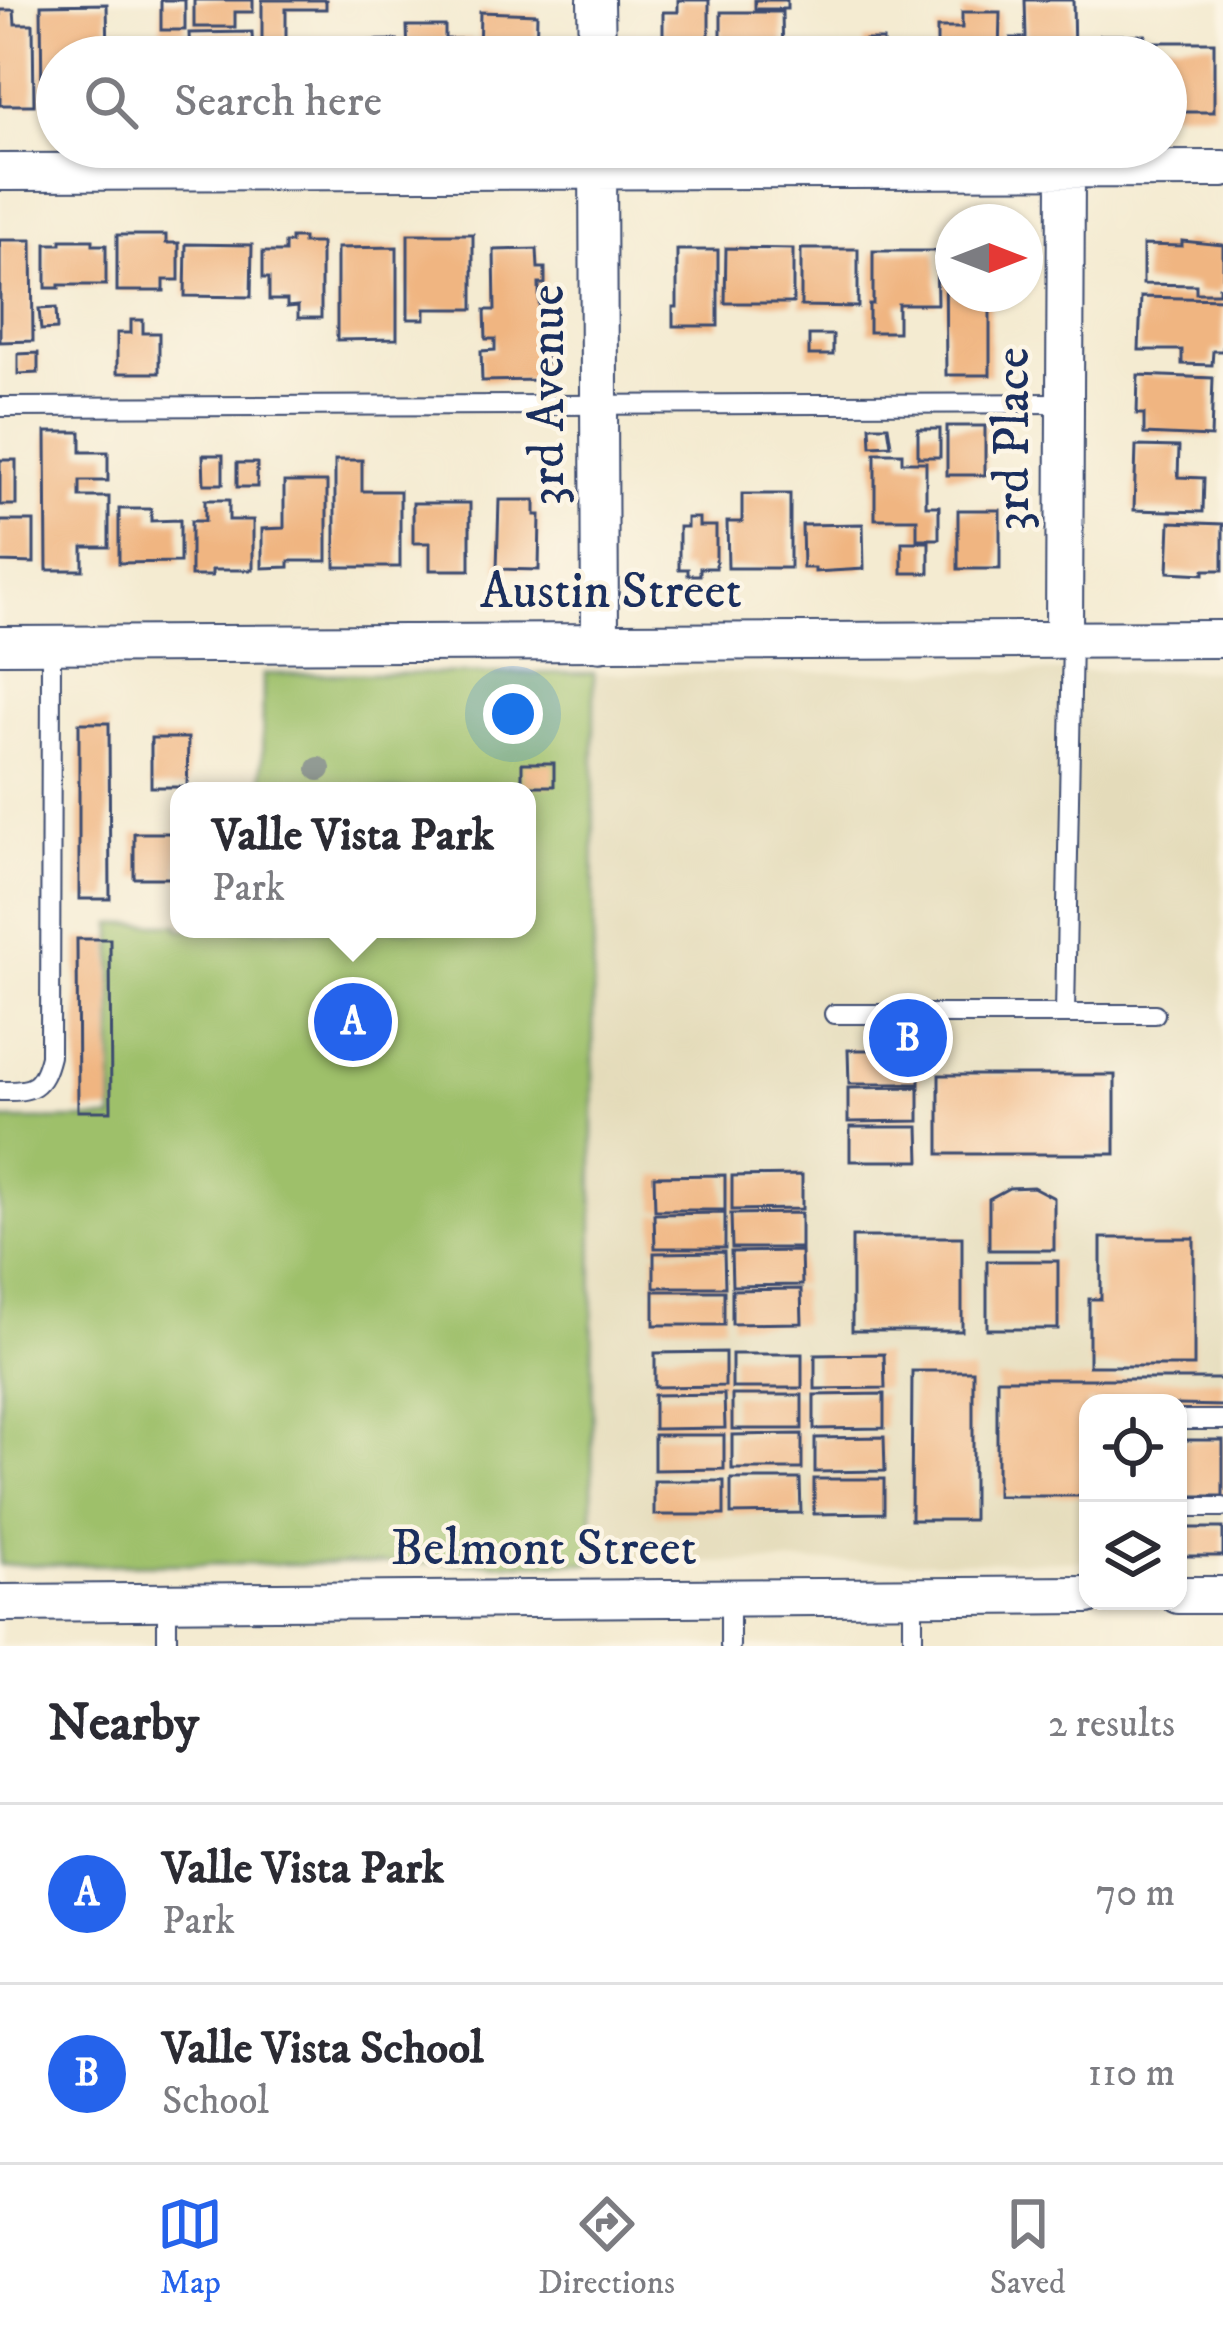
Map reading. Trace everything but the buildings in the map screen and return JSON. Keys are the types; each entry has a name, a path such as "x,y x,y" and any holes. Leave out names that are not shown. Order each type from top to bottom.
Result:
{"street":[{"path":"596,0 597,36"},
{"path":"0,172 171,168"},
{"name":"3rd Avenue","path":"598,168 600,643"},
{"path":"1066,168 1223,170"},
{"name":"3rd Place","path":"1066,168 1068,638"},
{"name":"Austin Street","path":"0,645 1223,639"},
{"name":"Belmont Street","path":"0,1603 1079,1595"},
{"path":"1187,1595 1223,1595"}],"lane":[{"path":"0,407 1065,404"},
{"path":"1065,1014 1068,638"},
{"path":"0,1091 33,1088 44,1078 50,1056 51,646"},
{"path":"834,1014 1155,1014"},
{"path":"1187,1420 1223,1420"},
{"path":"1187,1507 1223,1507"},
{"path":"913,1596 913,1646"},
{"path":"730,1599 730,1646"},
{"path":"167,1601 167,1646"}],"shaded area":[{"path":"1223,671 1223,1560 1187,1560 1187,1394 1079,1394 1079,1561 592,1563 594,673"}],"green space":[{"path":"594,673 592,1563 0,1565 0,1120 113,1119 113,924 170,924 170,938 536,938 536,782 262,782 263,674"}],"place":[{"name":"Valle Vista Park","path":"353,1022"},
{"name":"Valle Vista School","path":"908,1038"}]}
